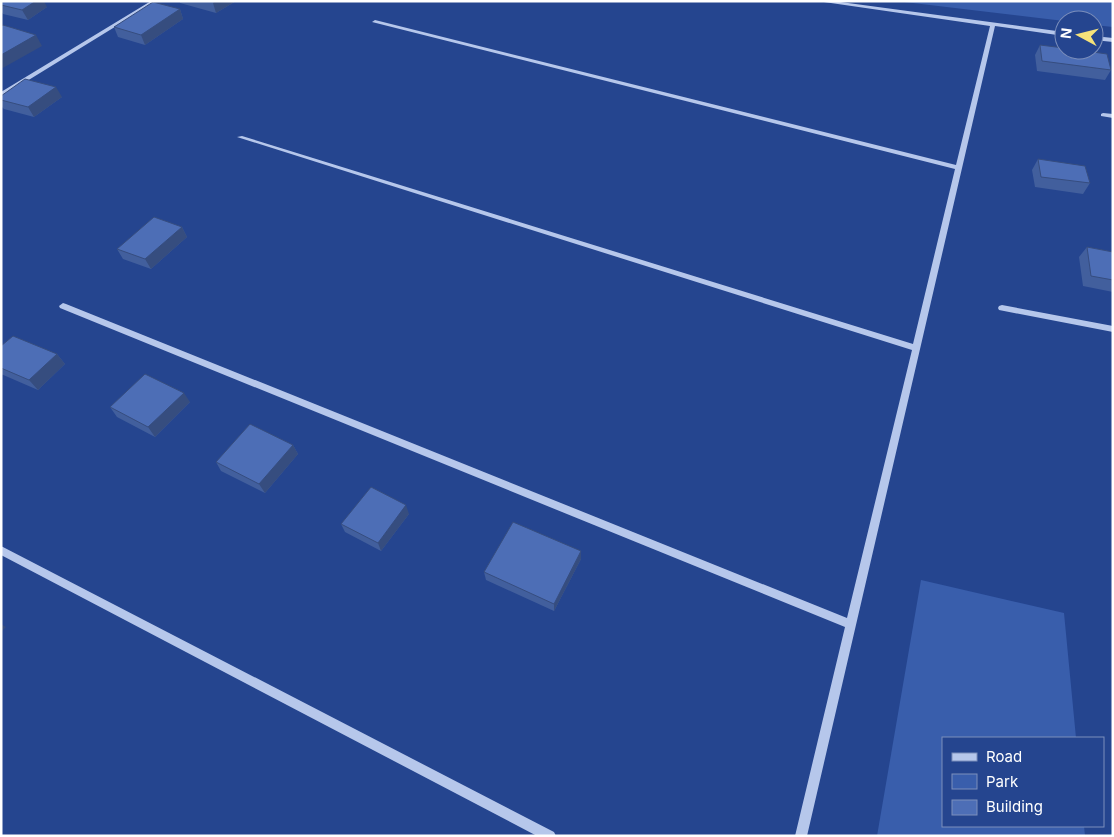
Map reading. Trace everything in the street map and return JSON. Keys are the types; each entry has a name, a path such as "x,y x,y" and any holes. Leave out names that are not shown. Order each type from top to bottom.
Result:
{"street":[{"path":"1,95 155,1"},
{"path":"819,1 1054,33"},
{"path":"375,22 959,168"},
{"path":"801,836 993,24"},
{"path":"1103,115 1113,116"},
{"path":"240,137 916,348"},
{"path":"63,306 851,624"},
{"path":"1002,308 1113,329"},
{"path":"1,550 550,836"}],"green space":[{"path":"896,1 1113,1 1113,27 1104,26 1104,10 1054,10 1054,20"},
{"path":"921,580 1064,613 1076,737 942,737 942,827 1084,827 1085,836 877,836"}],"building":[{"path":"2,1 36,1 22,10 1,5"},
{"path":"153,2 180,9 141,35 114,27"},
{"path":"1,26 36,35 1,55"},
{"path":"1040,45 1054,47 1054,60 1104,60 1104,54 1107,54 1111,70 1042,61"},
{"path":"25,79 56,87 28,107 1,100 1,96"},
{"path":"1038,159 1085,166 1090,183 1041,177"},
{"path":"154,217 182,227 145,259 117,249"},
{"path":"1087,247 1113,252 1113,280 1091,276"},
{"path":"13,336 57,354 29,380 1,368 1,346"},
{"path":"145,374 184,393 148,427 110,407"},
{"path":"250,424 293,445 259,484 216,462"},
{"path":"371,487 406,505 378,543 341,524"},
{"path":"513,522 581,551 554,604 484,572"}]}
